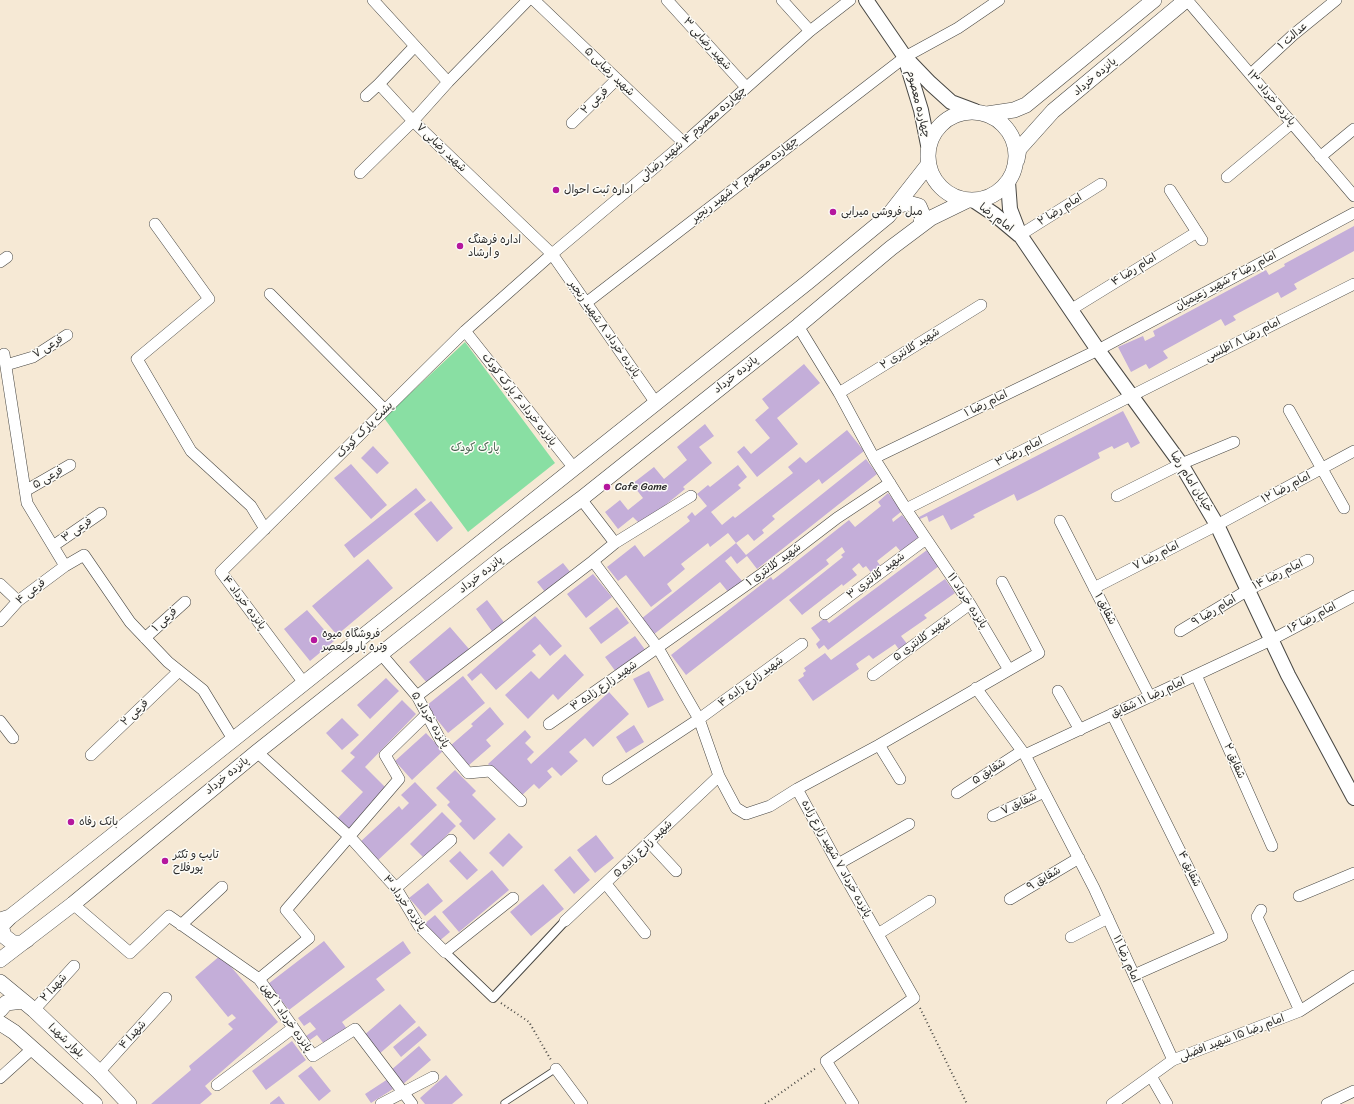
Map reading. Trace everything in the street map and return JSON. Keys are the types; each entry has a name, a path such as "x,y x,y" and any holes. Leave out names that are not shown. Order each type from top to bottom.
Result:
{"main road":[{"name":"پانزده خرداد","path":"981,112 1014,110 1026,105 1154,0"},
{"name":"پانزده خرداد","path":"1016,163 1019,149 1053,111 1187,0"},
{"path":"962,112 981,112 1000,121 1010,133 1016,148 1016,163 1008,182 998,192 986,198 970,200 957,198 944,191 933,179 928,165 928,145 940,124 950,116 962,112"},
{"path":"31,938 22,943 13,943 4,936 1,926 7,914 304,683 882,222 928,165"},
{"name":"پانزده خرداد","path":"0,960 31,938 257,752 502,558 581,499 798,326 921,225 931,218 970,200"},
{"path":"896,206 908,203 919,206 922,213 921,225"},
{"name":"بلوار شهدا","path":"0,982 29,1005 99,1072 129,1104"},
{"path":"29,1005 6,1003 1,1018 32,1049 95,1104"}],"street":[{"path":"373,0 448,82 528,0"},
{"name":"شهید رضایی ۵","path":"534,0 684,143"},
{"name":"شهید رضایی ۳","path":"667,0 746,87"},
{"path":"782,0 810,32"},
{"name":"چهارده معصوم ۴ شهید رضائی","path":"465,331 552,254 684,143 746,87 850,0"},
{"path":"866,0 905,56"},
{"name":"چهارده معصوم ۲ شهید رنجبر","path":"586,303 905,56 958,28 999,0"},
{"name":"پانزده خرداد ۱۳","path":"1187,0 1252,74 1354,196"},
{"name":"عدالت ۱","path":"1252,74 1293,35 1336,0"},
{"path":"366,96 415,46"},
{"name":"چهارده معصوم","path":"905,56 951,102 981,112"},
{"name":"چهارده معصوم","path":"905,56 921,110 928,145"},
{"name":"فرعی ۲","path":"572,124 617,80"},
{"name":"شهید رضایی ۷","path":"448,82 413,121 552,254"},
{"path":"360,173 413,121 379,84"},
{"path":"1228,177 1292,122"},
{"path":"1320,157 1354,129"},
{"name":"خیابان امام رضا","path":"1008,182 1010,209 1020,235 1072,309 1098,350 1181,464 1217,525 1271,640 1354,795"},
{"name":"امام رضا ۲","path":"1020,235 1101,184"},
{"name":"امام رضا ۴","path":"1072,309 1200,236 1170,190"},
{"name":"امام رضا","path":"970,200 994,214 1020,235"},
{"name":"امام رضا ۶ شهید زعیمیان","path":"1098,350 1354,213"},
{"path":"155,224 209,299 137,359 191,451 251,506 265,529"},
{"name":"پانزده خرداد ۸ شهید رنجبر","path":"552,254 656,403"},
{"name":"امام رضا ۸ اطلسی","path":"1132,396 1354,284"},
{"path":"270,294 385,410"},
{"name":"شهید کلانتری ۲","path":"839,393 981,305"},
{"name":"پانزده خرداد ۱۱","path":"798,326 839,393 874,458 906,509 970,604 1009,670"},
{"name":"پشت پارک کودک","path":"265,529 465,331"},
{"name":"پانزده خرداد ۶ پارک کودک","path":"465,331 574,468"},
{"name":"فرعی ۷","path":"3,359 33,357 67,335"},
{"name":"امام رضا ۱","path":"874,458 1098,350"},
{"path":"3,359 27,503 65,566"},
{"name":"امام رضا ۳","path":"906,509 1132,396"},
{"path":"1289,410 1323,468 1344,508"},
{"path":"1117,496 1181,464 1234,442"},
{"name":"امام رضا ۱۲","path":"1217,525 1354,452"},
{"name":"فرعی ۵","path":"25,491 70,465"},
{"name":"شهید کلانتری ۱","path":"658,648 838,518 890,483"},
{"path":"417,696 615,543 690,496"},
{"path":"581,499 615,543"},
{"name":"فرعی ۳","path":"53,546 101,513"},
{"name":"شقایق ۱","path":"1060,521 1150,697"},
{"name":"امام رضا ۷","path":"1094,588 1217,525"},
{"name":"پانزده خرداد ۴","path":"265,529 221,572 304,683"},
{"name":"شهید کلانتری ۳","path":"825,614 926,539"},
{"name":"فرعی ۴","path":"0,621 18,601 65,566 84,555 130,622 145,638"},
{"name":"امام رضا ۱۴","path":"1248,590 1308,560"},
{"name":"پانزده خرداد ۷ شهید زارع زاده","path":"593,561 658,648 699,719 719,776 736,808 746,814 770,806 798,789 838,864 914,998"},
{"path":"798,789 879,745 1039,653 1002,582"},
{"path":"0,584 18,601"},
{"name":"امام رضا ۹","path":"1180,631 1248,590"},
{"name":"امام رضا ۱۶","path":"1271,640 1354,596"},
{"name":"فرعی ۱","path":"145,638 185,602"},
{"name":"شهید کلانتری ۵","path":"873,675 970,604"},
{"path":"145,638 179,671 203,690 233,739"},
{"name":"امام رضا ۱۱ شقایق","path":"1024,753 1080,730 1271,640"},
{"name":"شهید زارع زاده ۴","path":"608,779 699,719 802,644"},
{"name":"شهید زارع زاده ۳","path":"549,724 658,648"},
{"name":"پانزده خرداد ۵","path":"381,654 417,696 441,741 468,773 490,771 521,801"},
{"name":"فرعی ۲","path":"91,754 179,671"},
{"name":"شقایق ۲","path":"1196,675 1272,846"},
{"path":"976,688 1024,753 1078,858"},
{"path":"1058,691 1080,730"},
{"path":"259,979 309,938 286,910 399,779 385,755 427,714"},
{"name":"شقایق ۴","path":"1112,714 1222,936 1134,975"},
{"path":"0,721 13,738"},
{"path":"879,745 900,779"},
{"name":"پانزده خرداد ۳","path":"257,752 350,837 396,888 419,926 493,998"},
{"name":"شقایق ۵","path":"957,793 1024,753"},
{"name":"شهید زارع زاده ۵","path":"566,921 719,776"},
{"name":"شقایق ۷","path":"993,816 1044,792"},
{"path":"838,864 909,824"},
{"path":"396,888 451,840"},
{"path":"649,842 676,870"},
{"name":"امام رضا ۱۱","path":"1078,858 1108,918 1173,1060"},
{"name":"شقایق ۹","path":"1010,899 1078,858"},
{"path":"1299,896 1354,873"},
{"path":"606,884 645,933"},
{"path":"181,925 222,887"},
{"path":"445,952 513,898"},
{"path":"878,934 930,901"},
{"name":"پانزده خرداد ۱ کهن","path":"73,904 130,953 169,916 259,979 313,1056 356,1029 412,1104"},
{"path":"1261,910 1257,917 1300,1011"},
{"path":"1071,937 1108,918"},
{"path":"493,998 566,921"},
{"name":"شهدا ۲","path":"29,1005 74,966"},
{"name":"امام رضا ۱۵ شهید افضلی","path":"1112,1104 1173,1060 1300,1011 1354,976"},
{"name":"شهدا ۴","path":"99,1072 166,998"},
{"path":"853,1104 826,1061 914,998"},
{"path":"217,1085 293,1028"},
{"path":"0,1078 32,1049"},
{"path":"556,1069 582,1104"},
{"path":"1152,1076 1167,1104"},
{"path":"382,1104 433,1077"},
{"path":"1326,1104 1354,1091"}],"lane":[{"path":"504,1103 556,1069"}],"path":[{"path":"493,998 529,1022 556,1069"},
{"path":"914,998 967,1104"},
{"path":"765,1104 826,1061"}],"green space":[{"name":"پارک کودک","path":"465,342 555,463 468,532 384,418"}],"building":[{"path":"1354,226 1354,251 1294,284 1297,289 1281,298 1278,292 1233,316 1236,320 1225,326 1221,319 1163,351 1168,358 1149,369 1146,364 1131,372 1118,347 1143,336 1145,341 1155,336 1153,331 1266,270 1269,275 1285,266 1284,264"},
{"path":"804,364 820,383 777,418 798,444 757,477 737,452 744,446 751,454 770,438 755,420 769,408 762,399"},
{"path":"1123,411 1140,443 1131,448 1128,442 1114,449 1112,446 1098,453 1100,458 1039,490 1017,501 1014,494 973,515 975,517 951,530 943,515 929,522 927,516 920,519 919,517"},
{"path":"705,424 714,436 699,447 712,463 683,487 685,489 641,525 633,517 618,529 605,512 620,500 628,510 643,498 632,484 654,467 664,479 687,460 677,447"},
{"path":"847,430 864,451 822,484 819,479 772,516 775,519 762,530 764,533 754,541 748,534 736,543 728,533 710,547 708,543 681,564 685,569 667,584 672,591 651,607 626,575 618,581 607,567 635,545 644,557 690,521 687,517 692,512 695,516 707,506 697,494 708,485 710,487 738,465 747,477 738,485 741,488 711,512 722,525 733,516 735,518 793,473 788,467 800,457 806,463"},
{"path":"373,446 389,463 377,474 361,458"},
{"path":"866,459 877,474 757,569 747,556 737,564 731,556 725,561 743,582 729,593 720,582 653,635 641,619 736,543 746,555"},
{"path":"351,464 387,505 371,519 334,478"},
{"path":"416,488 426,500 354,558 344,545"},
{"path":"888,493 902,511 892,519 893,522 902,515 921,539 902,553 896,546 877,561 882,568 873,575 866,566 863,568 859,563 852,569 857,575 843,586 842,584 802,615 789,600 843,557 841,555 845,552 842,547 826,560 829,564 686,675 671,655 771,577 773,580 849,520 855,527 881,506 878,502"},
{"path":"431,501 453,528 437,542 414,514"},
{"path":"927,550 939,566 828,650 824,645 819,649 816,644 820,640 811,628 825,618 829,623"},
{"path":"368,559 393,588 337,635 312,606"},
{"path":"563,563 571,573 545,592 537,582"},
{"path":"593,574 612,597 586,618 567,594"},
{"path":"945,579 955,593 924,615 927,618 901,636 908,645 900,651 895,644 873,659 869,655 856,664 859,669 813,701 798,680 804,676 803,673 806,671 804,668 825,653 831,660"},
{"path":"487,600 506,625 494,634 476,609"},
{"path":"617,607 629,623 601,644 589,628"},
{"path":"307,610 334,641 310,661 284,629"},
{"path":"535,616 562,646 550,656 540,644 532,651 536,655 496,690 481,673 472,681 467,675"},
{"path":"450,627 469,649 428,684 409,662"},
{"path":"635,636 646,651 616,672 605,657"},
{"path":"565,654 584,675 558,700 553,694 528,719 505,695 531,671 539,679"},
{"path":"649,671 664,700 648,708 633,679"},
{"path":"463,676 485,703 448,733 426,706"},
{"path":"386,678 399,691 370,719 357,705"},
{"path":"609,692 629,714 593,747 585,738 569,752 578,761 561,776 552,767 547,771 552,777 539,789 534,784 519,798 488,764 525,730 531,737 525,743 534,752 527,759 531,764"},
{"path":"402,700 416,714 365,767 389,791 349,832 336,820 363,792 341,771 355,757 350,753"},
{"path":"490,707 504,724 486,740 491,746 468,766 450,746 473,726 471,724"},
{"path":"342,718 359,735 342,750 326,733"},
{"path":"634,725 644,742 626,753 616,737"},
{"path":"426,733 443,751 412,780 395,761"},
{"path":"455,770 476,791 472,795 496,819 474,840 459,824 462,821 447,805 450,802 436,788"},
{"path":"415,782 437,805 376,862 359,843 399,806 402,810 409,803 401,795"},
{"path":"442,812 456,826 424,858 410,844"},
{"path":"509,833 523,847 503,867 489,853"},
{"path":"596,835 614,858 595,873 577,850"},
{"path":"460,851 478,870 467,880 449,861"},
{"path":"570,856 590,880 574,894 554,870"},
{"path":"492,870 509,890 459,932 442,912"},
{"path":"428,883 443,901 425,916 409,898"},
{"path":"543,884 564,909 531,936 510,912"},
{"path":"435,915 450,932 438,942 423,925"},
{"path":"324,941 345,967 289,1010 268,984"},
{"path":"403,941 411,953 376,979 385,990 342,1022 347,1029 325,1045 317,1035 310,1040 306,1036 316,1029 310,1022 304,1026 298,1018"},
{"path":"221,955 278,1022 205,1086 212,1094 200,1104 151,1104 191,1070 189,1066 233,1029 228,1024 236,1018 232,1014 228,1017 195,977"},
{"path":"400,1004 416,1022 378,1055 362,1037"},
{"path":"419,1026 427,1035 401,1057 393,1047"},
{"path":"292,1041 306,1060 266,1090 252,1071"},
{"path":"419,1046 431,1060 402,1085 390,1071"},
{"path":"311,1066 331,1091 319,1101 298,1076"},
{"path":"446,1075 463,1095 452,1104 425,1104 420,1098"},
{"path":"388,1079 393,1089 371,1103 365,1094"},
{"path":"279,1096 285,1104 270,1104 270,1103"}],"place":[{"name":"اداره ثبت احوال","path":"556,190"},
{"name":"مبل فروشی میرابی","path":"833,212"},
{"name":"اداره فرهنگ و ارشاد","path":"460,246"},
{"name":"Cafe Game","path":"607,487"},
{"name":"فروشگاه میوه وتره بار ولیعصر","path":"314,640"},
{"name":"بانک رفاه","path":"71,822"},
{"name":"تایپ و تکثر پورفلاح","path":"165,861"}]}
